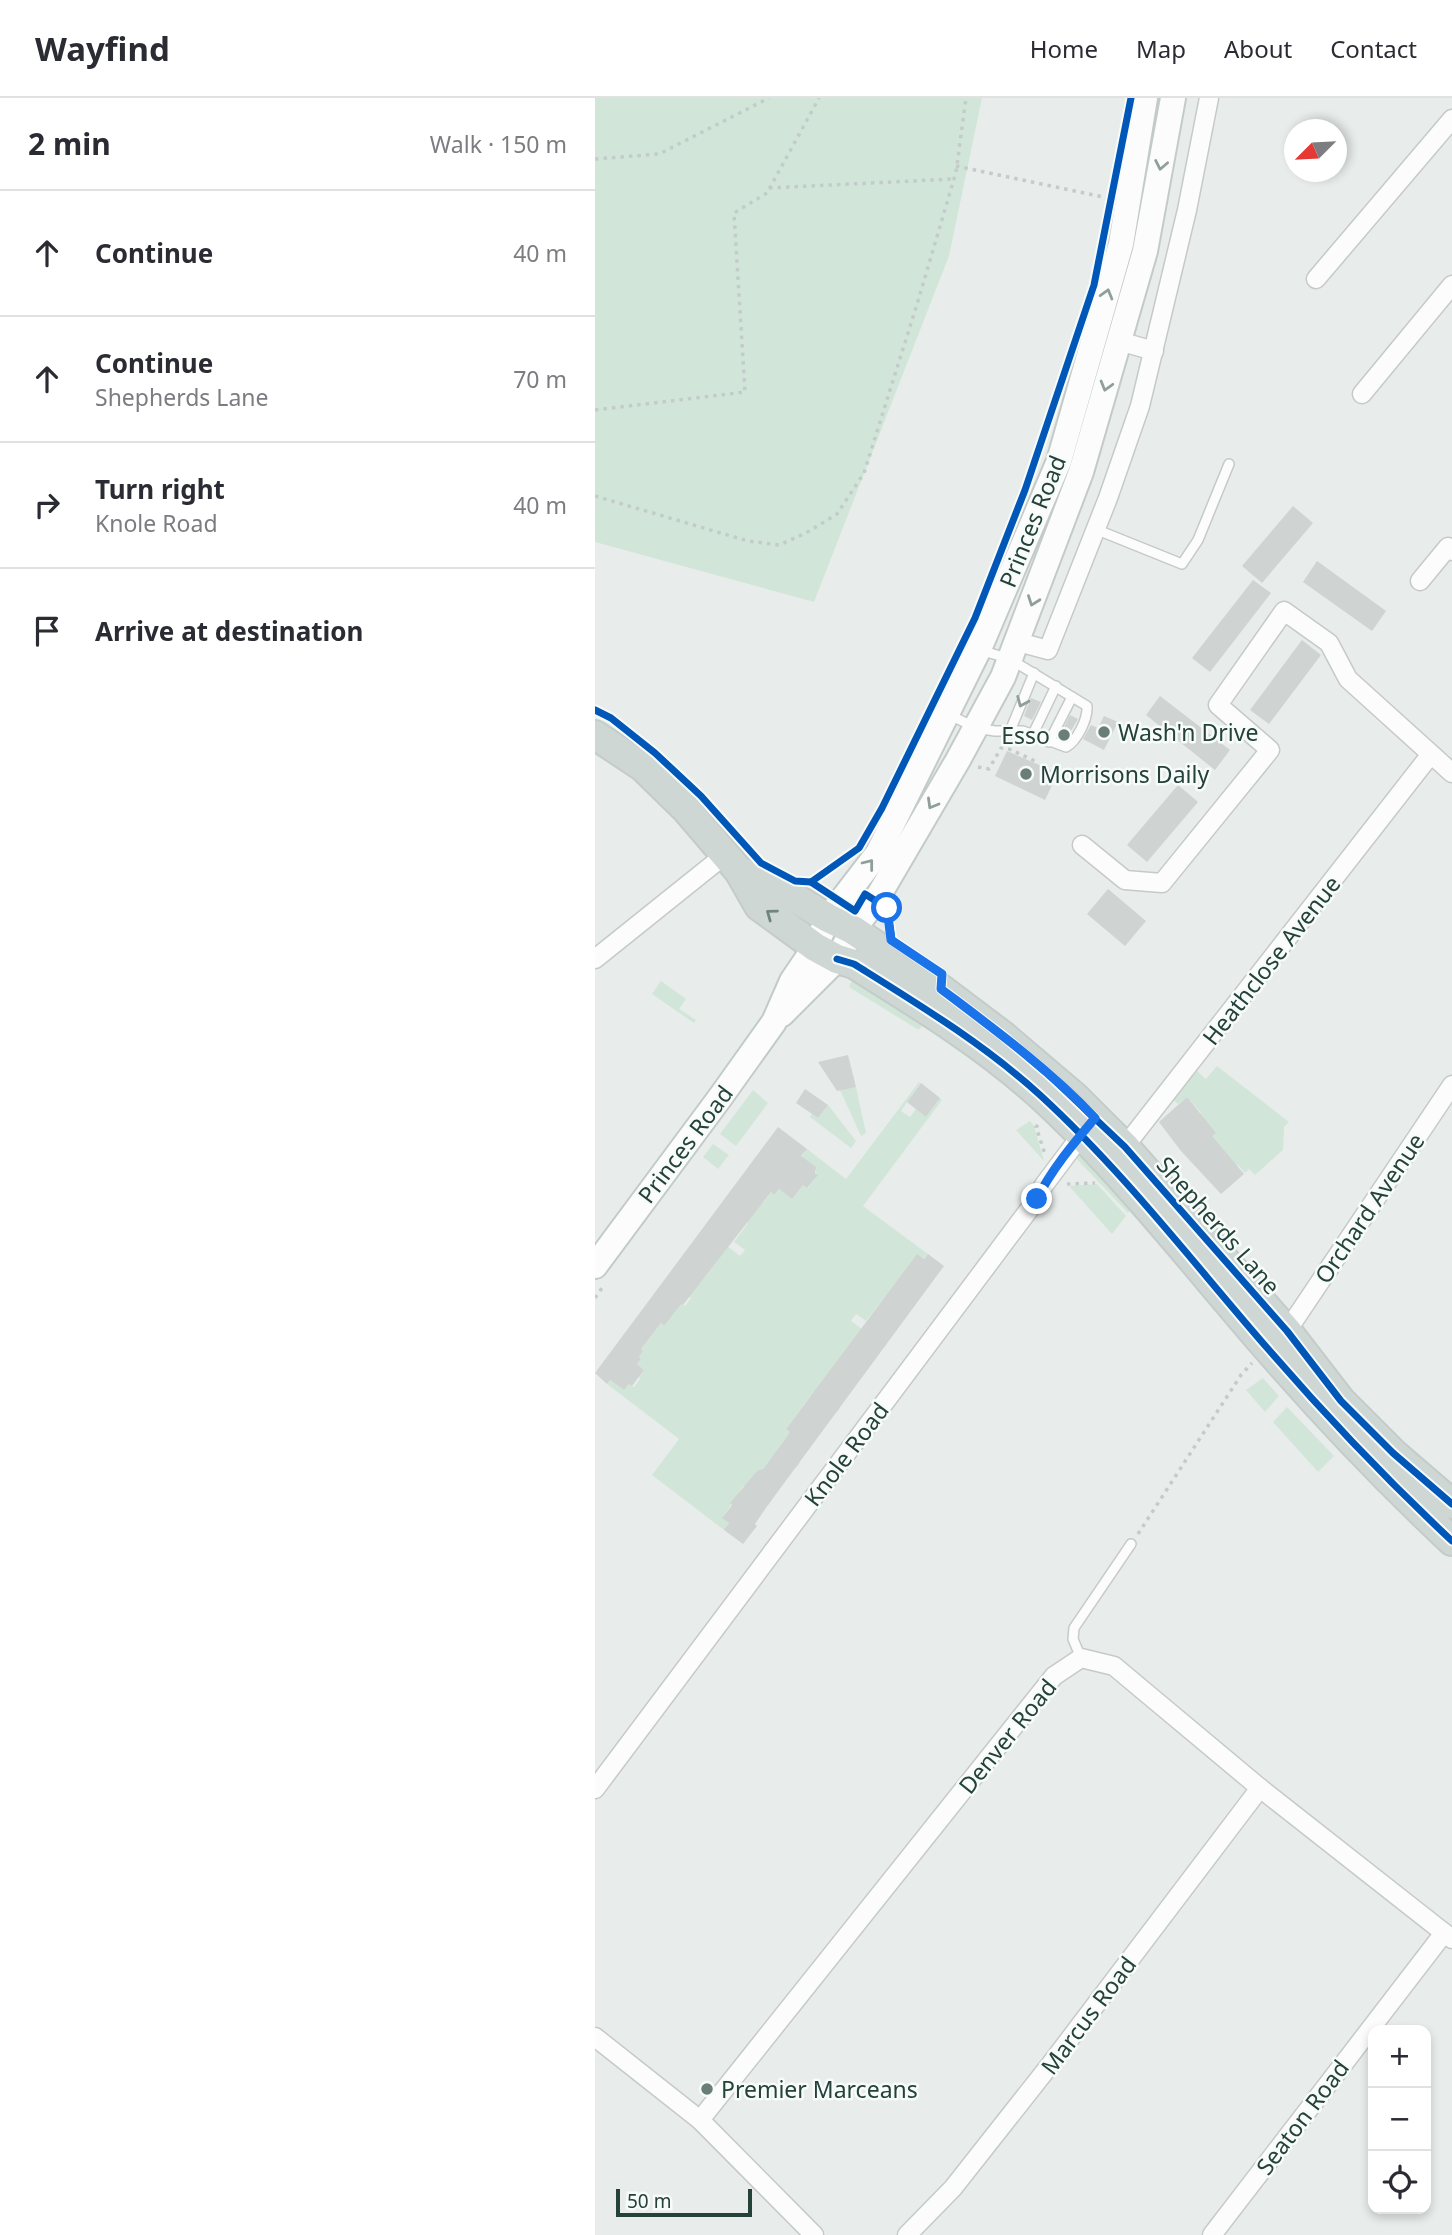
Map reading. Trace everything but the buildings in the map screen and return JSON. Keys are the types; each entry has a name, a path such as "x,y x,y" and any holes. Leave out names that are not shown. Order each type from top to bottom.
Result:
{"main road":[{"name":"Princes Road","path":"595,1266 774,1021 820,978 826,953 979,649 1059,461 1121,244 1145,98"},
{"name":"Princes Road","path":"841,924 876,900 976,728 1014,650 1081,472 1119,341 1145,251 1174,98"},
{"name":"Shepherds Lane","path":"595,735 643,767 686,809 732,862 759,906 826,953 854,964 981,1047 1037,1093 1088,1127"},
{"name":"Shepherds Lane","path":"732,862 841,924 941,989 1002,1035 1076,1098 1088,1127 1110,1165 1334,1423 1406,1498 1449,1516"},
{"name":"Shepherds Lane","path":"1110,1165 1286,1331 1341,1401 1449,1516"}],"street":[{"path":"1014,650 1048,650 1140,405 1187,210 1209,98"},
{"path":"1316,279 1452,119"},
{"path":"1362,394 1452,285"},
{"path":"1119,341 1154,351"},
{"path":"1420,581 1448,547 1452,551"},
{"path":"1082,845 1125,880 1163,883 1270,750 1217,705 1285,611 1329,643 1348,679 1452,773"},
{"name":"Heathclose Avenue","path":"1110,1165 1431,754"},
{"path":"595,959 732,862"},
{"name":"Orchard Avenue","path":"1286,1331 1452,1084"},
{"name":"Knole Road","path":"595,1789 1088,1127"},
{"path":"1081,1658 1114,1666 1260,1788 1448,1936"},
{"name":"Denver Road","path":"700,2120 1054,1676 1081,1658"},
{"name":"Marcus Road","path":"907,2235 953,2188 1260,1788"},
{"name":"Seaton Road","path":"1212,2235 1448,1936"},
{"path":"595,2037 700,2120 804,2232"}],"lane":[{"path":"1095,529 1182,564 1198,540 1229,464"},
{"path":"947,714 976,728 1033,734 1066,747 1072,744 1087,714 1087,706 1034,673 1014,650 979,649"},
{"path":"1010,731 1034,673"},
{"path":"1033,734 1056,686"},
{"path":"1049,742 1072,697"},
{"path":"1081,1658 1073,1639 1074,1628 1131,1544"}],"path":[{"path":"595,159 659,154 769,98"},
{"path":"595,410 745,392 734,213 767,193 819,98"},
{"path":"595,496 748,541 779,545 806,533 837,514 864,473 918,301 953,179 967,98"},
{"path":"956,166 1111,199"},
{"path":"769,188 953,179"},
{"path":"1108,211 1114,185"},
{"path":"958,760 989,769 1001,748 1009,749 1033,760 1032,762"},
{"path":"1038,1125 1036,1127 1047,1160"},
{"path":"1061,1177 1067,1184 1110,1165"},
{"path":"1131,1544 1241,1375 1253,1361"}],"green space":[{"path":"595,98 982,98 949,256 814,602 595,542"},
{"path":"853,978 924,1021 920,1029 849,987"},
{"path":"661,981 686,999 679,1009 696,1020 694,1023 652,994"},
{"path":"1217,1066 1289,1122 1284,1127 1283,1150 1255,1175 1249,1169 1245,1173 1238,1165 1233,1169 1196,1118 1201,1113 1187,1097 1178,1104 1173,1100 1197,1071 1206,1079"},
{"path":"919,1082 901,1111 910,1117 916,1109 926,1117 940,1098 942,1100 863,1206 928,1254 894,1285 866,1321 856,1314 851,1321 862,1329 830,1402 840,1409 836,1413 811,1395 786,1429 800,1439 789,1434 781,1445 783,1450 800,1463 796,1468 783,1459 771,1458 756,1487 772,1500 768,1505 743,1486 723,1517 729,1523 724,1530 652,1475 679,1439 607,1384 610,1380 624,1390 629,1384 634,1387 640,1379 644,1370 637,1364 641,1359 641,1349 661,1323 664,1326 669,1319 649,1303 681,1303 685,1306 691,1298 684,1292 680,1260 704,1278 718,1260 722,1242 740,1256 745,1250 734,1242 748,1223 740,1217 753,1197 762,1204 771,1192 774,1195 779,1189 792,1199 803,1185 808,1188 817,1175 815,1169 798,1161 807,1149 846,1179"},
{"path":"832,1083 856,1087 866,1133 861,1136 841,1092"},
{"path":"753,1090 768,1103 736,1146 720,1134"},
{"path":"828,1105 856,1141 851,1148 810,1117 812,1114 818,1118"},
{"path":"1030,1121 1034,1126 1044,1161 1016,1130"},
{"path":"713,1144 729,1155 718,1169 703,1157"},
{"path":"1080,1149 1131,1209 1128,1213 1072,1154"},
{"path":"1097,1184 1126,1216 1112,1234 1069,1186"},
{"path":"1263,1378 1279,1396 1265,1412 1246,1390"},
{"path":"1287,1407 1334,1456 1318,1472 1273,1422"}],"cycle path":[{"path":"595,710 611,718 655,753 701,796 761,863 795,881 811,882 859,848 882,808 975,618 1025,490 1094,285 1131,98"},
{"path":"811,882 855,911 865,894 887,908 892,940 942,974 941,989 1048,1074 1125,1147 1287,1331 1341,1401 1393,1453 1452,1504"},
{"path":"837,959 854,964 950,1025 1019,1076 1040,1095 1130,1187 1336,1424 1452,1541"}],"place":[{"name":"Wash'n Drive","path":"1104,732"},
{"name":"Esso","path":"1064,735"},
{"name":"Morrisons Daily","path":"1026,774"},
{"name":"Premier Marceans","path":"707,2089"}],"route":[{"path":"887,908 891,940 938,970 942,974 941,989 1002,1035 1076,1098 1095,1118 1070,1148 1037,1199"}]}
